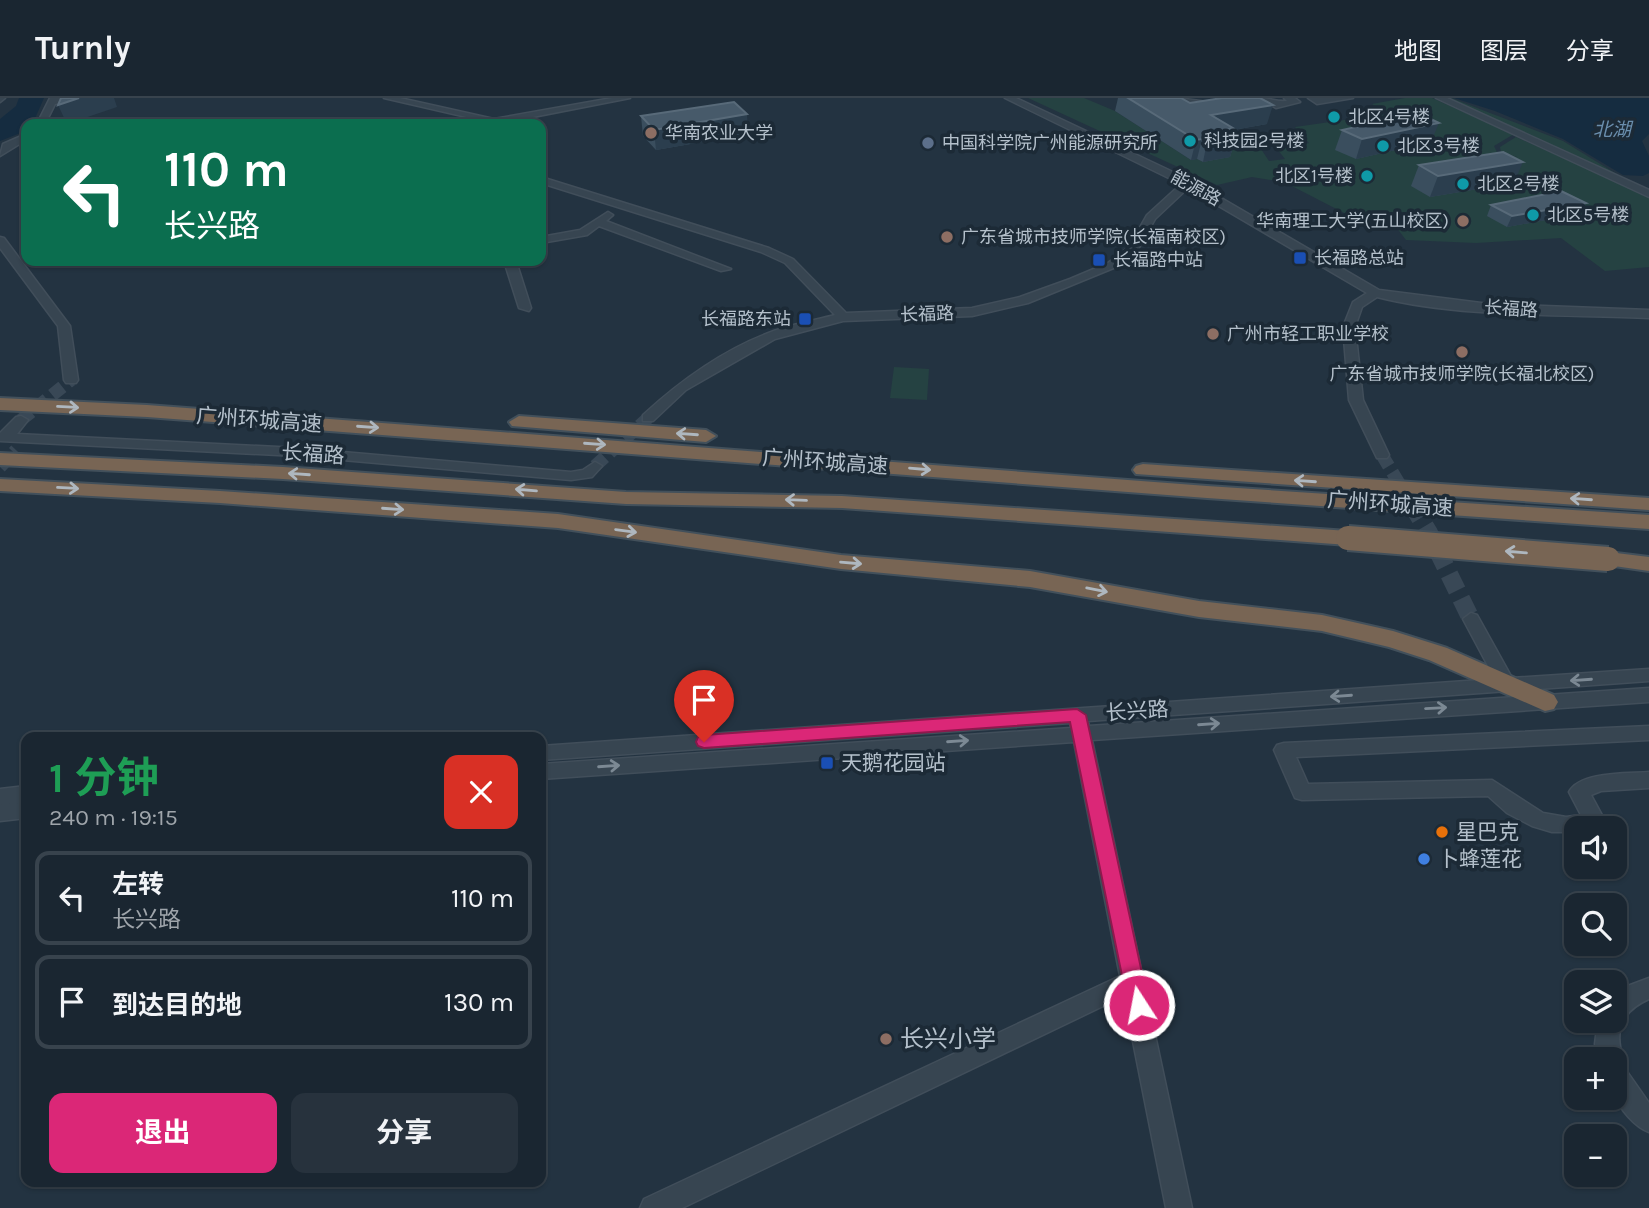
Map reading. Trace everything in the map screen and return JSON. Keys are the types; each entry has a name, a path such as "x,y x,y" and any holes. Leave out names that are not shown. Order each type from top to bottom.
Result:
{"highway":[{"name":"广州环城高速","path":"0,388 209,400 1181,473 1649,504"},
{"name":"广州环城高速","path":"0,404 147,411 1207,492 1649,522"},
{"path":"14,449 283,473 615,497 823,501 1649,561"},
{"path":"0,485 169,493 558,521 841,562 1030,579 1185,607 1352,629 1438,654 1545,702"},
{"path":"939,510 1039,512 1074,507 1429,533"}],"street":[{"path":"44,119 53,100 87,98"},
{"path":"388,98 481,119"},
{"path":"510,119 626,98"},
{"name":"能源路","path":"1009,98 1188,183 1248,217 1329,269 1375,293"},
{"path":"1144,98 1232,105"},
{"path":"1263,98 1276,105 1296,102 1288,98"},
{"path":"1312,98 1317,101 1349,98"},
{"path":"1440,98 1649,194"},
{"path":"2,148 21,138"},
{"path":"1623,183 1649,179"},
{"path":"546,182 765,250 789,261 843,317"},
{"name":"长福路","path":"648,418 681,387 771,336 843,317 972,312 1024,300 1112,265 1133,249 1151,217 1188,183"},
{"path":"546,239 583,233 622,205"},
{"path":"598,222 725,269"},
{"path":"0,240 64,326 71,380"},
{"path":"512,266 525,308"},
{"path":"1375,293 1357,305 1349,327 1356,400 1382,455"},
{"name":"长福路","path":"1375,293 1489,308 1649,314"},
{"path":"14,449 3,437 21,421"},
{"name":"长福路","path":"14,449 297,452 570,476 587,474 596,466"},
{"path":"1471,619 1507,685"},
{"name":"长兴路","path":"546,771 1507,685 1649,675"},
{"name":"长兴路","path":"546,753 1649,695"},
{"path":"1080,724 1179,1208"},
{"path":"1649,733 1284,750 1302,792 1492,788 1505,802 1522,813 1563,826 1580,825 1594,819 1579,792 1599,783 1649,780"},
{"path":"0,797 21,795"},
{"path":"0,813 21,811"},
{"path":"653,1208 1134,980"},
{"path":"1627,997 1649,988"},
{"path":"1627,1091 1649,1120"}],"green space":[{"path":"1028,98 1084,98 1115,111 1191,160 1203,162 1219,150 1257,143 1269,161 1285,159 1278,150 1309,143 1295,127 1386,114 1372,104 1405,98 1432,98 1514,134 1494,146 1497,152 1517,157 1501,152 1500,147 1516,137 1583,167 1443,98 1451,98 1563,141 1649,194 1649,267 1605,271 1561,238 1476,243 1406,240 1396,227 1426,226 1352,217 1284,182 1252,177 1217,185"},
{"path":"894,367 929,369 927,400 890,398"}],"water":[{"path":"19,98 44,98 35,119 21,119 21,133 0,141 0,119 16,106"},
{"name":"北湖","path":"1454,98 1649,98 1649,134 1642,141 1649,156 1649,173 1643,176 1623,175 1563,139 1495,111"}],"building":[{"path":"61,98 79,98 58,105"},
{"path":"1128,98 1181,98 1190,103 1222,98 1260,98 1273,105 1211,115 1233,128 1224,130 1236,137 1207,142 1196,140"},
{"path":"734,102 747,114 654,130 641,116"},
{"path":"1418,113 1439,123 1362,139 1342,130"},
{"path":"1503,152 1523,162 1438,176 1419,165"},
{"path":"1561,191 1586,203 1512,216 1491,205"}],"tunnel":[{"path":"21,420 71,380"},
{"path":"595,466 648,418"},
{"path":"0,467 16,450"},
{"path":"1382,455 1412,505"},
{"path":"1411,503 1429,533 1471,619"}],"place":[{"name":"北区4号楼","path":"1334,117"},
{"name":"华南农业大学","path":"651,133"},
{"name":"科技园2号楼","path":"1190,141"},
{"name":"中国科学院广州能源研究所","path":"928,143"},
{"name":"北区3号楼","path":"1383,146"},
{"name":"北区1号楼","path":"1367,176"},
{"name":"北区2号楼","path":"1463,184"},
{"name":"北区5号楼","path":"1533,215"},
{"name":"华南理工大学(五山校区)","path":"1463,221"},
{"name":"广东省城市技师学院(长福南校区)","path":"947,237"},
{"name":"长福路总站","path":"1300,258"},
{"name":"长福路中站","path":"1099,260"},
{"name":"长福路东站","path":"805,319"},
{"name":"广州市轻工职业学校","path":"1213,334"},
{"name":"广东省城市技师学院(长福北校区)","path":"1462,352"},
{"name":"天鹅花园站","path":"827,763"},
{"name":"星巴克","path":"1442,832"},
{"name":"卜蜂莲花","path":"1424,859"},
{"name":"长兴小学","path":"886,1039"}],"route":[{"path":"704,742 1077,715 1139,1005"}]}
